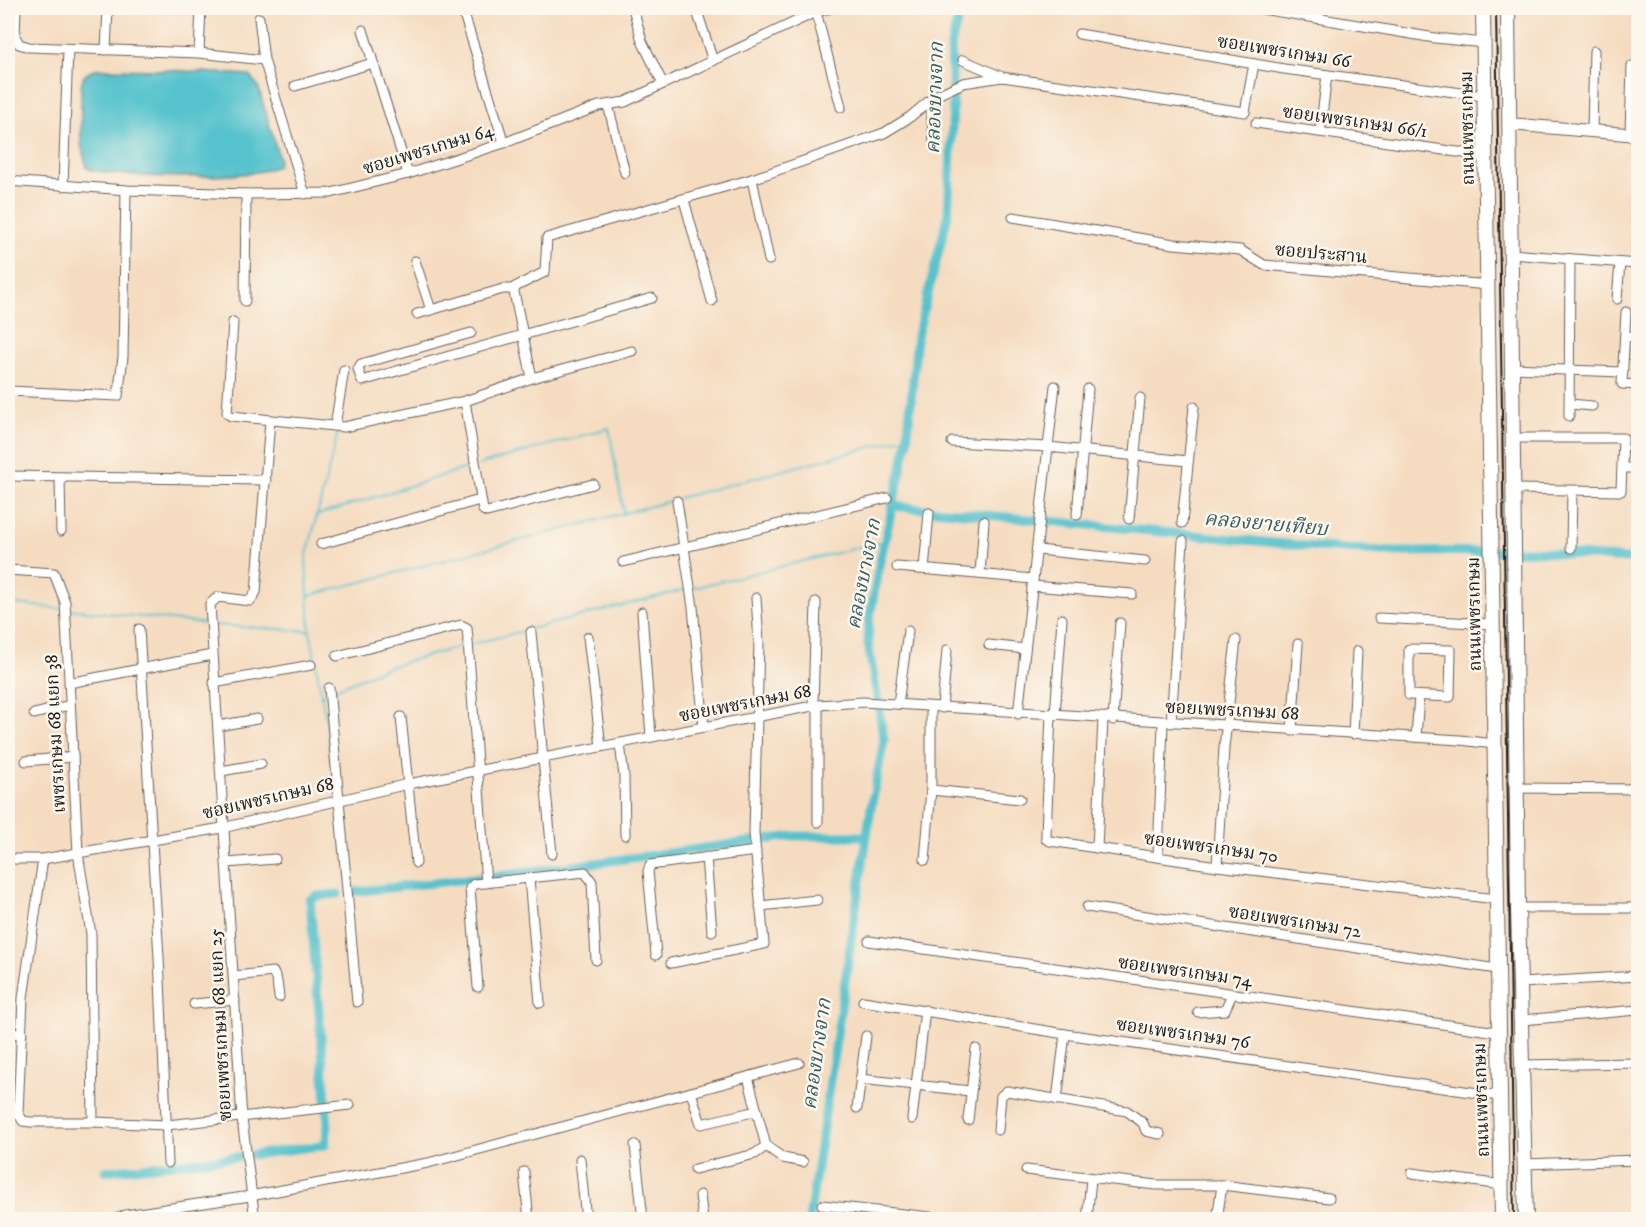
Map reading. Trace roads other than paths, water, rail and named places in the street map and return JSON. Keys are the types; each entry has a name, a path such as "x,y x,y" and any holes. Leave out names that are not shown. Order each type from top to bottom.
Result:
{"main road":[{"name":"ถนนเพชรเกษม","path":"1483,8 1497,1032 1502,1220"},
{"path":"1508,8 1518,903 1526,1220"},
{"path":"1485,156 1491,136 1509,124 1634,135"},
{"path":"1496,867 1518,868"},
{"path":"1496,899 1518,903"}],"street":[{"path":"16,8 15,36 19,44 68,49 199,53 264,60"},
{"path":"106,50 108,8"},
{"path":"199,53 201,8"},
{"path":"462,8 504,143"},
{"path":"633,8 642,41 663,84"},
{"path":"696,8 713,61"},
{"name":"ซอยเพชรเกษม 64","path":"8,181 126,190 246,194 342,192 408,174 504,143 608,105 625,102 816,12 831,8"},
{"path":"1256,8 1435,38 1484,43"},
{"path":"816,12 841,107"},
{"path":"258,18 264,60 305,194"},
{"path":"363,30 408,174"},
{"name":"ซอยเพชรเกษม 66","path":"1079,34 1254,64 1484,96"},
{"path":"63,186 68,49"},
{"path":"1592,131 1594,51"},
{"path":"963,60 1002,77 1245,112 1254,64"},
{"path":"295,86 373,63"},
{"path":"1632,66 1634,135"},
{"path":"1320,132 1327,75"},
{"path":"417,314 503,289 514,289 545,272 547,238 684,200 884,134 933,98 963,83 1002,77"},
{"path":"933,98 933,142"},
{"path":"608,105 625,173"},
{"name":"ซอยเพชรเกษม 66/1","path":"1256,123 1485,156"},
{"path":"752,179 770,260"},
{"path":"8,181 8,240"},
{"path":"8,391 118,396 123,357 126,190"},
{"path":"244,301 246,194"},
{"path":"684,200 712,301"},
{"name":"ซอยประสาน","path":"1013,217 1174,244 1240,250 1264,264 1488,285"},
{"path":"1511,255 1638,264"},
{"path":"1569,416 1570,259"},
{"path":"415,261 431,310"},
{"path":"1617,299 1620,263"},
{"path":"514,289 532,378"},
{"path":"471,333 361,363 358,369 361,380 367,382 652,298"},
{"path":"1626,312 1622,384 1638,385"},
{"path":"233,322 227,413 231,416 270,421 339,426 465,401 532,378 632,351"},
{"path":"1625,336 1638,337"},
{"path":"1513,368 1623,372"},
{"path":"339,426 344,370"},
{"path":"1018,714 1055,386"},
{"path":"1077,515 1088,389"},
{"path":"1129,519 1140,398"},
{"path":"465,401 480,500 483,510 487,513 593,484"},
{"path":"1570,404 1592,406"},
{"path":"1182,523 1194,407"},
{"path":"8,476 266,480 270,421"},
{"path":"1514,438 1623,438 1621,491 1514,489"},
{"path":"952,442 1048,447 1188,461"},
{"path":"1623,468 1638,468"},
{"path":"60,478 61,531"},
{"name":"ซอยเพชรเกษม 68 แยก 25","path":"255,1220 250,1196 242,1119 210,618 213,599 218,597 245,602 254,597 266,480"},
{"path":"1571,548 1572,490"},
{"path":"623,562 887,498"},
{"path":"321,544 480,500"},
{"path":"677,501 693,607 704,727"},
{"path":"924,569 928,513"},
{"path":"980,574 984,521"},
{"path":"1158,857 1183,541"},
{"path":"1038,550 1145,561"},
{"path":"897,567 980,574 1132,594"},
{"name":"เพชรเกษม 68 แยก 38","path":"8,570 54,573 66,614 78,853 91,934 93,1122"},
{"path":"671,963 764,944 754,833 759,642 756,598"},
{"path":"816,602 818,822"},
{"path":"642,612 651,737"},
{"path":"1379,618 1492,624"},
{"path":"1053,714 1062,619"},
{"path":"1097,848 1108,719 1120,623"},
{"path":"337,656 465,625 470,658 486,883"},
{"path":"139,629 168,1163"},
{"path":"895,704 908,631"},
{"path":"531,632 552,854"},
{"path":"588,637 601,747"},
{"path":"1217,866 1226,727 1236,640"},
{"path":"1292,731 1298,644"},
{"path":"989,645 1025,649"},
{"path":"1409,649 1451,650 1450,697 1419,696 1407,693 1409,649"},
{"path":"942,708 947,650"},
{"path":"1353,734 1357,651"},
{"path":"69,683 212,655"},
{"path":"214,683 311,665"},
{"path":"329,688 357,1002"},
{"path":"1416,738 1419,696"},
{"name":"ซอยเพชรเกษม 68","path":"10,859 43,859 222,828 408,783 816,705 863,702 1494,744"},
{"path":"34,714 70,705"},
{"path":"926,860 931,790 931,707"},
{"name":"ซอยเพชรเกษม 70","path":"1053,714 1046,839 1217,866 1496,899"},
{"path":"401,717 416,863"},
{"path":"218,726 257,719"},
{"path":"620,744 624,776 625,836"},
{"path":"26,760 73,757"},
{"path":"221,771 261,764"},
{"path":"1517,788 1638,789"},
{"path":"931,790 1020,799"},
{"path":"656,955 648,871 650,865 756,848"},
{"path":"706,857 712,931"},
{"path":"227,863 275,858"},
{"path":"43,859 24,998 17,1104 23,1121 167,1125 242,1119 350,1105"},
{"path":"478,987 470,888 474,884 585,872 592,882 596,960"},
{"path":"529,878 540,1003"},
{"path":"760,906 818,900"},
{"path":"1518,903 1638,908"},
{"name":"ซอยเพชรเกษม 72","path":"1087,907 1497,969"},
{"name":"ซอยเพชรเกษม 74","path":"868,941 1497,1032"},
{"path":"234,976 273,972 279,997"},
{"path":"1521,983 1638,976"},
{"path":"1198,1012 1224,1010 1232,994"},
{"path":"194,1004 235,1000"},
{"name":"ซอยเพชรเกษม 76","path":"863,1001 1065,1034 1499,1096"},
{"path":"912,1119 925,1010"},
{"path":"1522,1020 1638,1010"},
{"path":"8,1033 22,1034"},
{"path":"1057,1100 1065,1034"},
{"path":"857,1108 866,1036"},
{"path":"968,1120 976,1049"},
{"path":"113,1220 126,1215 250,1196 428,1162 799,1063"},
{"path":"1522,1065 1638,1063"},
{"path":"748,1077 766,1146 783,1158 803,1162"},
{"path":"860,1079 970,1091"},
{"path":"8,1080 18,1081"},
{"path":"691,1092 701,1124 758,1111"},
{"path":"998,1130 1000,1096 1003,1092 1127,1111 1143,1123 1146,1131 1160,1134"},
{"path":"636,1145 643,1220"},
{"path":"695,1169 755,1154 766,1146"},
{"path":"580,1159 586,1220"},
{"path":"1524,1164 1638,1160"},
{"path":"1026,1170 1156,1185 1222,1185 1329,1198"},
{"path":"524,1172 529,1220"},
{"path":"1412,1173 1502,1185"},
{"path":"1087,1220 1091,1179"},
{"path":"1217,1220 1222,1185"},
{"path":"700,1195 703,1220"},
{"path":"822,1205 957,1220"}],"water":[{"path":"94,69 168,70 249,75 258,86 279,158 278,165 244,174 185,177 101,172 87,168 81,145 81,85 84,76"}],"waterway":[{"name":"คลองบางจาก","path":"809,1220 871,808 884,740 868,643 869,623 878,570 907,444 917,336 948,215 953,104 951,44 961,8"},
{"path":"332,767 328,731 310,631 306,559 339,428"},
{"path":"478,465 609,428 624,514"},
{"path":"679,498 908,437"},
{"path":"315,516 473,466"},
{"path":"308,596 674,500"},
{"name":"คลองยายเทียบ","path":"892,506 1317,547 1396,552 1531,551 1638,560"},
{"path":"693,588 885,541"},
{"path":"472,644 687,589"},
{"path":"8,603 62,609"},
{"path":"68,609 208,624"},
{"path":"214,625 310,631"},
{"path":"333,690 385,668 466,645"},
{"path":"320,696 327,693"},
{"path":"492,877 793,836 867,836"},
{"path":"352,892 478,878"},
{"path":"253,1155 325,1145 328,1126 310,900 317,896 338,894"},
{"path":"105,1171 238,1157"}],"railway":[{"path":"1496,8 1514,1220"}]}
